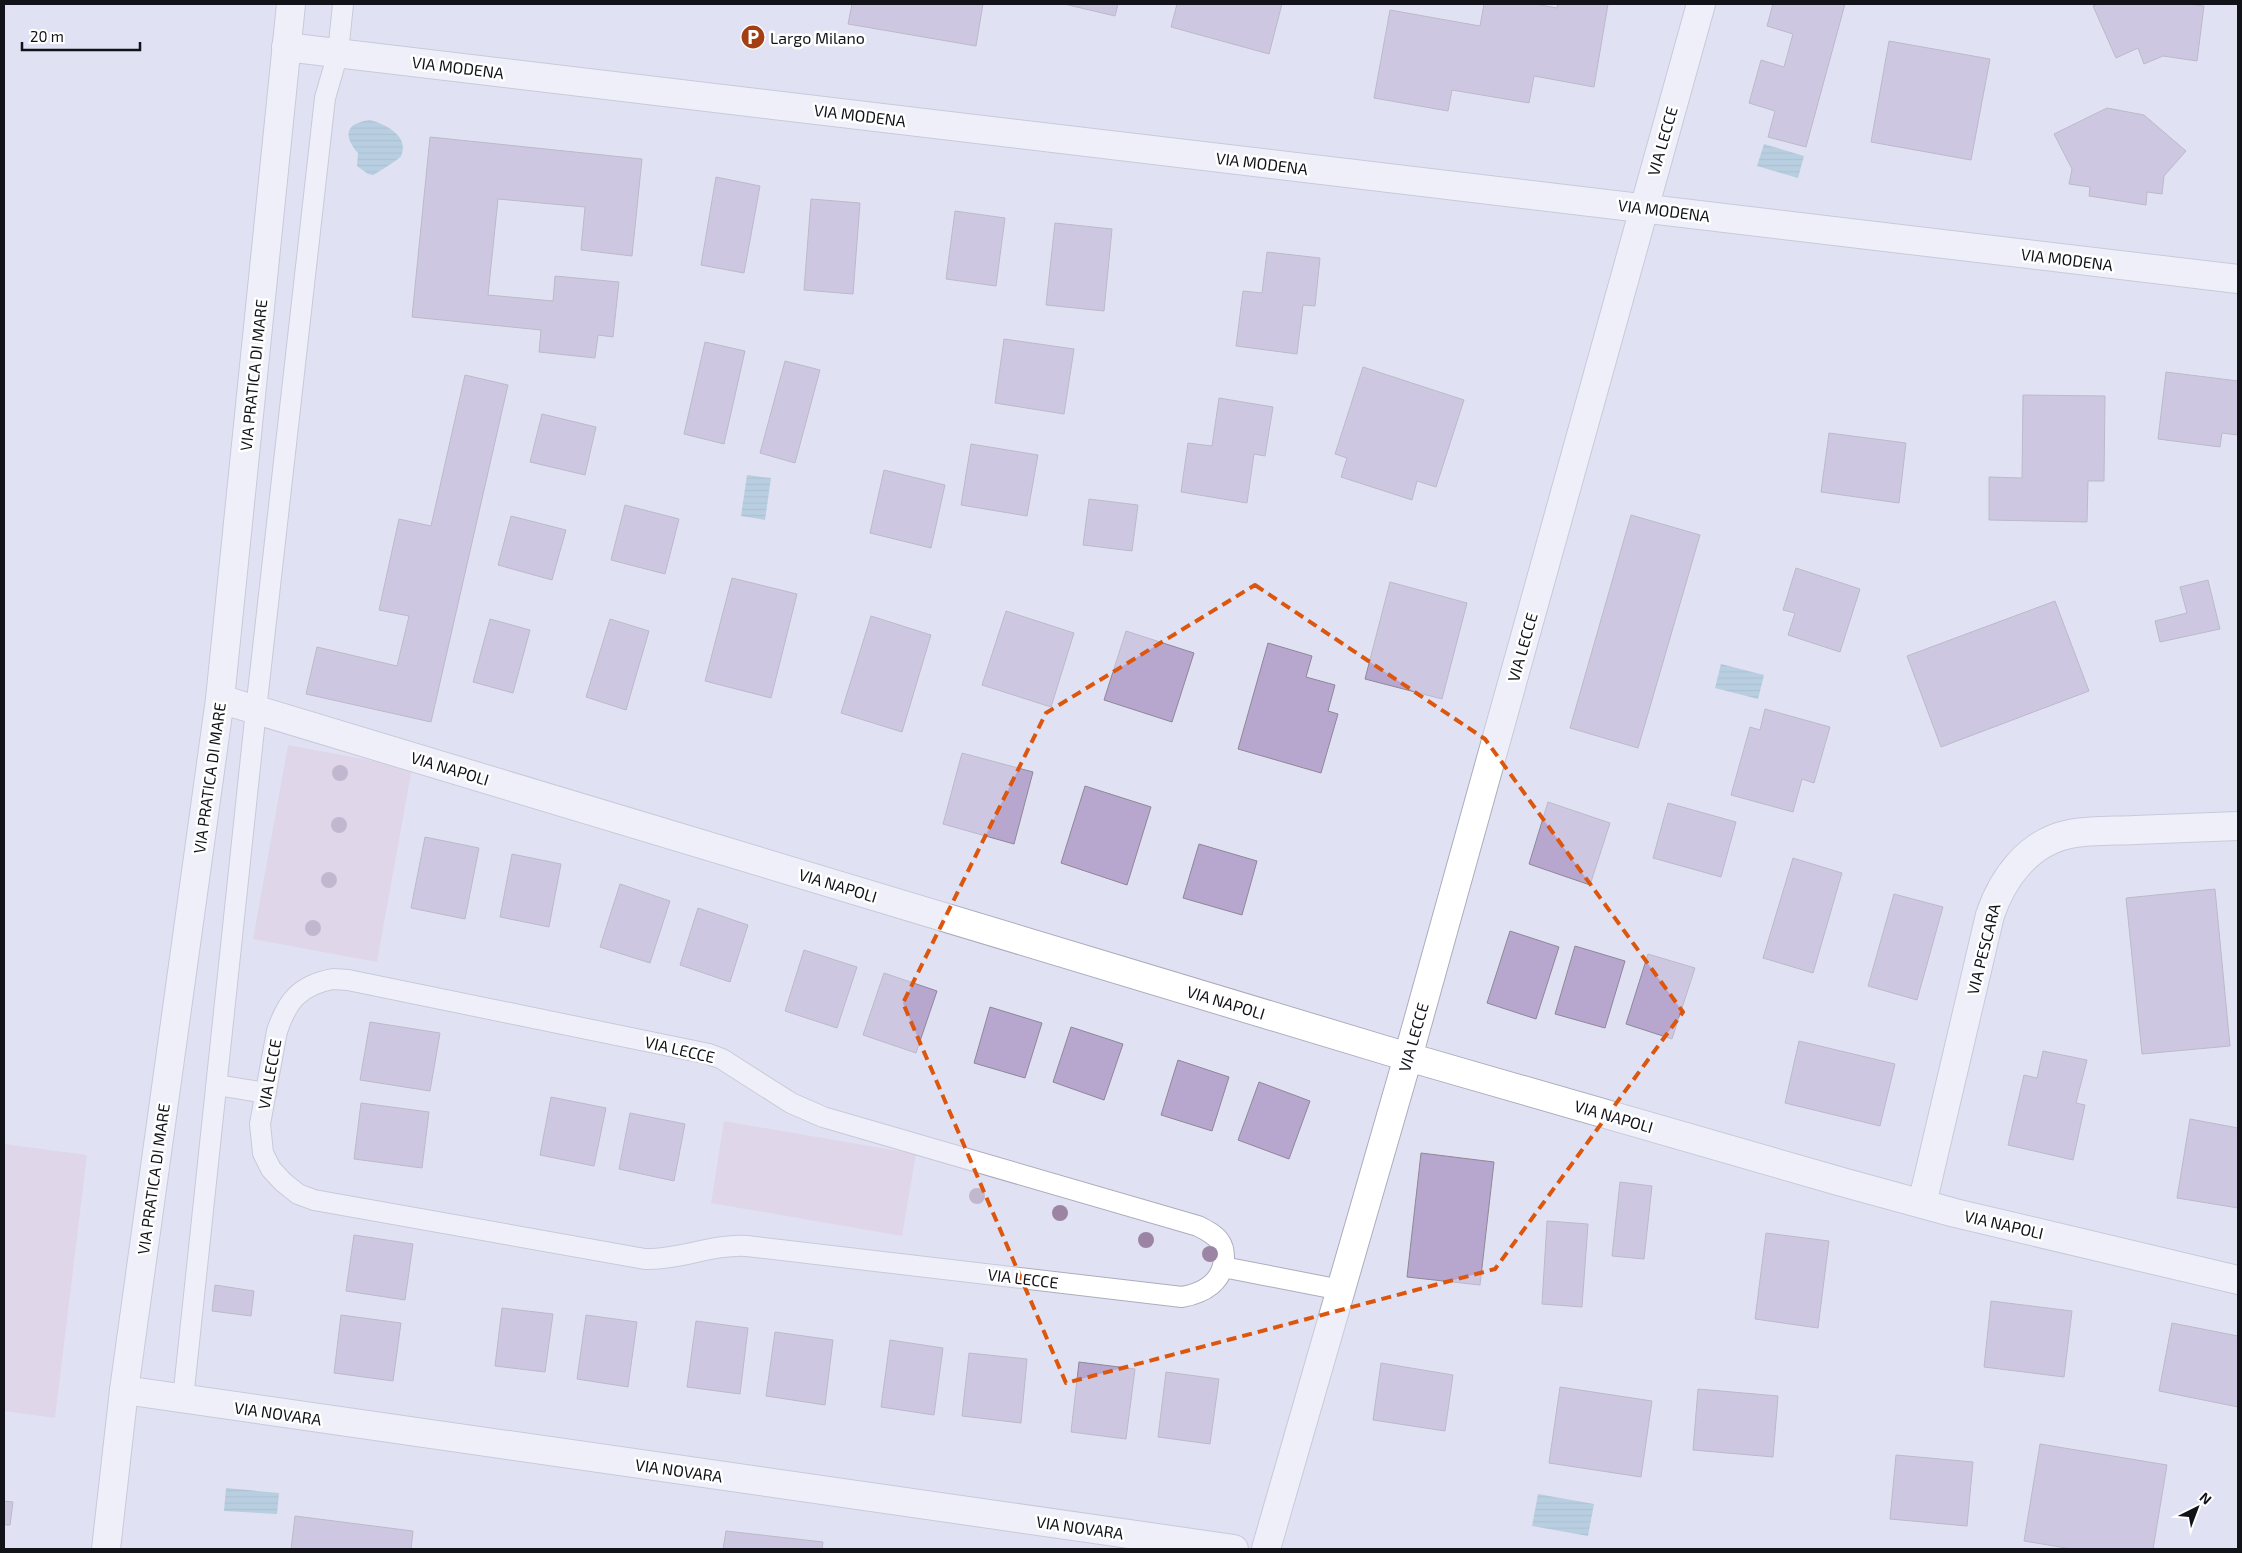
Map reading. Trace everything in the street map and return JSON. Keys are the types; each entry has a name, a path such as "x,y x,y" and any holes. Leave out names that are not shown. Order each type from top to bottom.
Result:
{"street":[{"name":"VIA PRATICA DI MARE","path":"106,1549 124,1390 220,699 291,4"},
{"name":"VIA LECCE","path":"1266,1549 1408,1057 1701,4"},
{"name":"VIA MODENA","path":"286,47 2238,279"},
{"name":"VIA NAPOLI","path":"220,699 1408,1057 1922,1204 2238,1280"},
{"name":"VIA PESCARA","path":"1922,1204 1990,915 2003,884 2014,870 2041,846 2071,834 2238,826"},
{"name":"VIA NOVARA","path":"124,1390 1234,1549"}],"lane":[{"path":"184,1399 256,710 326,98 338,53 343,4"},
{"name":"VIA LECCE","path":"348,980 709,1054 722,1059 791,1103 823,1117 1198,1226 1211,1233 1220,1242 1224,1253 1224,1267 1217,1280 1208,1288 1196,1294 1182,1297 747,1246 723,1246 675,1258 645,1259 314,1200 298,1194 271,1169 264,1153 260,1124 266,1093 277,1031 291,1001 304,988 317,982 348,980"},
{"path":"217,1085 266,1093"},
{"path":"1224,1267 1341,1290"}],"highlighted area":[{"path":"1255,585 1485,739 1683,1012 1495,1269 1066,1383 903,1003 1046,713"}],"shaded area":[{"path":"288,745 412,768 377,962 253,939"},
{"path":"724,1121 916,1154 902,1236 711,1203"},
{"path":"4,1144 87,1155 55,1418 4,1411"}],"water":[{"path":"370,120 382,124 394,132 402,142 403,149 400,157 373,175 368,174 357,166 358,153 353,147 349,136 351,127"},
{"path":"1764,144 1804,156 1798,178 1757,166"},
{"path":"747,475 771,478 765,520 741,516"},
{"path":"1721,664 1764,675 1758,699 1715,688"},
{"path":"226,1488 279,1493 277,1514 224,1511"},
{"path":"1538,1494 1594,1504 1588,1536 1532,1526"}],"building":[{"path":"852,4 983,4 976,46 848,24"},
{"path":"1064,4 1118,4 1115,16"},
{"path":"1177,4 1282,4 1269,54 1171,27"},
{"path":"1484,4 1535,4 1557,8 1558,4 1608,4 1594,87 1534,76 1529,103 1452,90 1448,111 1374,98 1390,10 1480,26"},
{"path":"1773,4 1845,4 1806,147 1768,137 1775,111 1749,103 1761,60 1784,67 1793,34 1767,26"},
{"path":"2098,4 2188,4 2204,6 2197,61 2163,56 2144,64 2138,48 2116,58 2093,6"},
{"path":"1889,41 1990,59 1971,160 1871,142"},
{"path":"2107,108 2144,115 2186,151 2164,176 2162,194 2147,192 2146,205 2089,196 2090,187 2069,184 2072,169 2054,134"},
{"path":"430,137 642,159 632,256 581,250 585,207 498,199 488,295 553,301 555,276 619,282 613,337 598,335 595,358 539,352 541,330 412,317"},
{"path":"716,177 760,186 744,273 701,265"},
{"path":"811,199 860,203 853,294 804,290"},
{"path":"955,211 1005,218 996,286 946,279"},
{"path":"1055,223 1112,229 1104,311 1046,305"},
{"path":"1267,252 1320,258 1315,306 1303,305 1297,354 1236,346 1243,291 1262,293"},
{"path":"1004,339 1074,349 1064,414 995,403"},
{"path":"705,342 745,351 724,444 684,434"},
{"path":"785,361 820,370 795,463 760,453"},
{"path":"1363,367 1464,400 1436,487 1417,481 1412,500 1341,477 1347,458 1335,454"},
{"path":"2166,372 2238,381 2238,435 2222,433 2220,447 2158,439"},
{"path":"465,375 508,385 431,722 306,694 317,647 397,666 409,616 379,610 399,519 431,526"},
{"path":"2023,395 2105,396 2104,481 2088,481 2087,522 1989,520 1989,477 2022,478"},
{"path":"1219,398 1273,407 1265,456 1254,454 1247,503 1181,492 1188,443 1212,446"},
{"path":"542,414 596,427 585,475 530,462"},
{"path":"1829,433 1906,443 1899,503 1821,492"},
{"path":"971,444 1038,455 1027,516 961,505"},
{"path":"884,470 945,485 931,548 870,533"},
{"path":"1089,499 1138,505 1132,551 1083,545"},
{"path":"625,505 679,519 665,574 611,560"},
{"path":"1631,515 1700,535 1638,748 1570,728"},
{"path":"511,516 566,530 552,580 498,565"},
{"path":"1796,568 1860,589 1840,652 1788,635 1795,613 1783,610"},
{"path":"732,578 797,594 771,698 705,681"},
{"path":"2208,580 2220,629 2160,642 2155,621 2187,613 2180,587"},
{"path":"1390,582 1467,603 1442,699 1365,679"},
{"path":"2055,601 2089,691 1941,747 1907,656"},
{"path":"1006,611 1074,633 1051,707 982,685"},
{"path":"871,616 931,635 902,732 841,713"},
{"path":"490,619 530,630 513,693 473,682"},
{"path":"610,619 649,631 626,710 586,697"},
{"path":"1126,631 1194,653 1172,722 1104,700"},
{"path":"1268,643 1312,656 1306,677 1335,685 1328,711 1338,714 1321,773 1238,749"},
{"path":"1765,709 1830,727 1814,783 1802,779 1793,812 1731,795 1750,727 1760,730"},
{"path":"962,753 1033,772 1014,844 943,824"},
{"path":"1085,786 1151,807 1127,885 1061,863"},
{"path":"1548,802 1610,823 1590,885 1529,864"},
{"path":"1668,803 1736,822 1721,877 1653,858"},
{"path":"425,837 479,848 465,919 411,908"},
{"path":"1199,844 1257,861 1242,915 1183,898"},
{"path":"512,854 561,864 549,927 500,917"},
{"path":"1793,858 1842,873 1813,973 1763,958"},
{"path":"620,884 670,901 650,963 600,947"},
{"path":"2215,889 2230,1046 2142,1054 2126,898"},
{"path":"1894,894 1943,907 1917,1000 1868,986"},
{"path":"698,908 748,925 730,982 680,965"},
{"path":"1510,931 1559,947 1536,1019 1487,1003"},
{"path":"1575,946 1625,961 1605,1028 1555,1014"},
{"path":"804,950 857,967 837,1028 785,1011"},
{"path":"1648,954 1695,968 1672,1039 1626,1024"},
{"path":"884,973 937,991 916,1053 863,1035"},
{"path":"990,1007 1042,1023 1025,1078 974,1063"},
{"path":"370,1022 440,1033 430,1091 360,1080"},
{"path":"1071,1027 1123,1044 1104,1100 1053,1082"},
{"path":"1799,1041 1895,1064 1880,1126 1785,1103"},
{"path":"2043,1051 2087,1060 2076,1103 2085,1105 2073,1160 2008,1145 2024,1075 2037,1078"},
{"path":"1178,1060 1229,1077 1212,1131 1161,1115"},
{"path":"1259,1082 1310,1101 1289,1159 1238,1140"},
{"path":"551,1097 606,1108 594,1166 540,1155"},
{"path":"361,1103 429,1112 422,1168 354,1159"},
{"path":"630,1113 685,1124 674,1181 619,1169"},
{"path":"2190,1119 2238,1128 2238,1208 2177,1198"},
{"path":"1421,1153 1494,1162 1480,1285 1407,1277"},
{"path":"1620,1182 1652,1186 1644,1259 1612,1256"},
{"path":"1547,1221 1588,1224 1582,1307 1542,1304"},
{"path":"1766,1233 1829,1241 1818,1328 1755,1319"},
{"path":"354,1235 413,1244 405,1300 346,1291"},
{"path":"215,1285 254,1291 251,1316 212,1311"},
{"path":"1991,1301 2072,1311 2064,1377 1984,1367"},
{"path":"502,1308 553,1314 545,1372 495,1366"},
{"path":"341,1315 401,1323 393,1381 334,1373"},
{"path":"586,1315 637,1322 628,1387 577,1379"},
{"path":"696,1321 748,1328 740,1394 687,1387"},
{"path":"2172,1323 2238,1336 2238,1407 2159,1391"},
{"path":"775,1332 833,1340 825,1405 766,1396"},
{"path":"890,1340 943,1348 934,1415 881,1407"},
{"path":"969,1353 1027,1359 1021,1423 962,1416"},
{"path":"1079,1362 1135,1369 1126,1439 1071,1432"},
{"path":"1381,1363 1453,1375 1445,1431 1373,1420"},
{"path":"1166,1372 1219,1379 1210,1444 1158,1437"},
{"path":"1560,1387 1652,1401 1641,1477 1549,1463"},
{"path":"1698,1389 1778,1396 1773,1457 1693,1450"},
{"path":"2040,1444 2167,1465 2153,1549 2072,1549 2024,1541"},
{"path":"1896,1455 1973,1462 1967,1526 1890,1519"},
{"path":"4,1501 13,1502 10,1525 4,1525"},
{"path":"295,1516 413,1531 411,1549 291,1549"},
{"path":"726,1531 823,1542 822,1549 723,1549"}],"place":[{"name":"Largo Milano","path":"753,37"}]}
